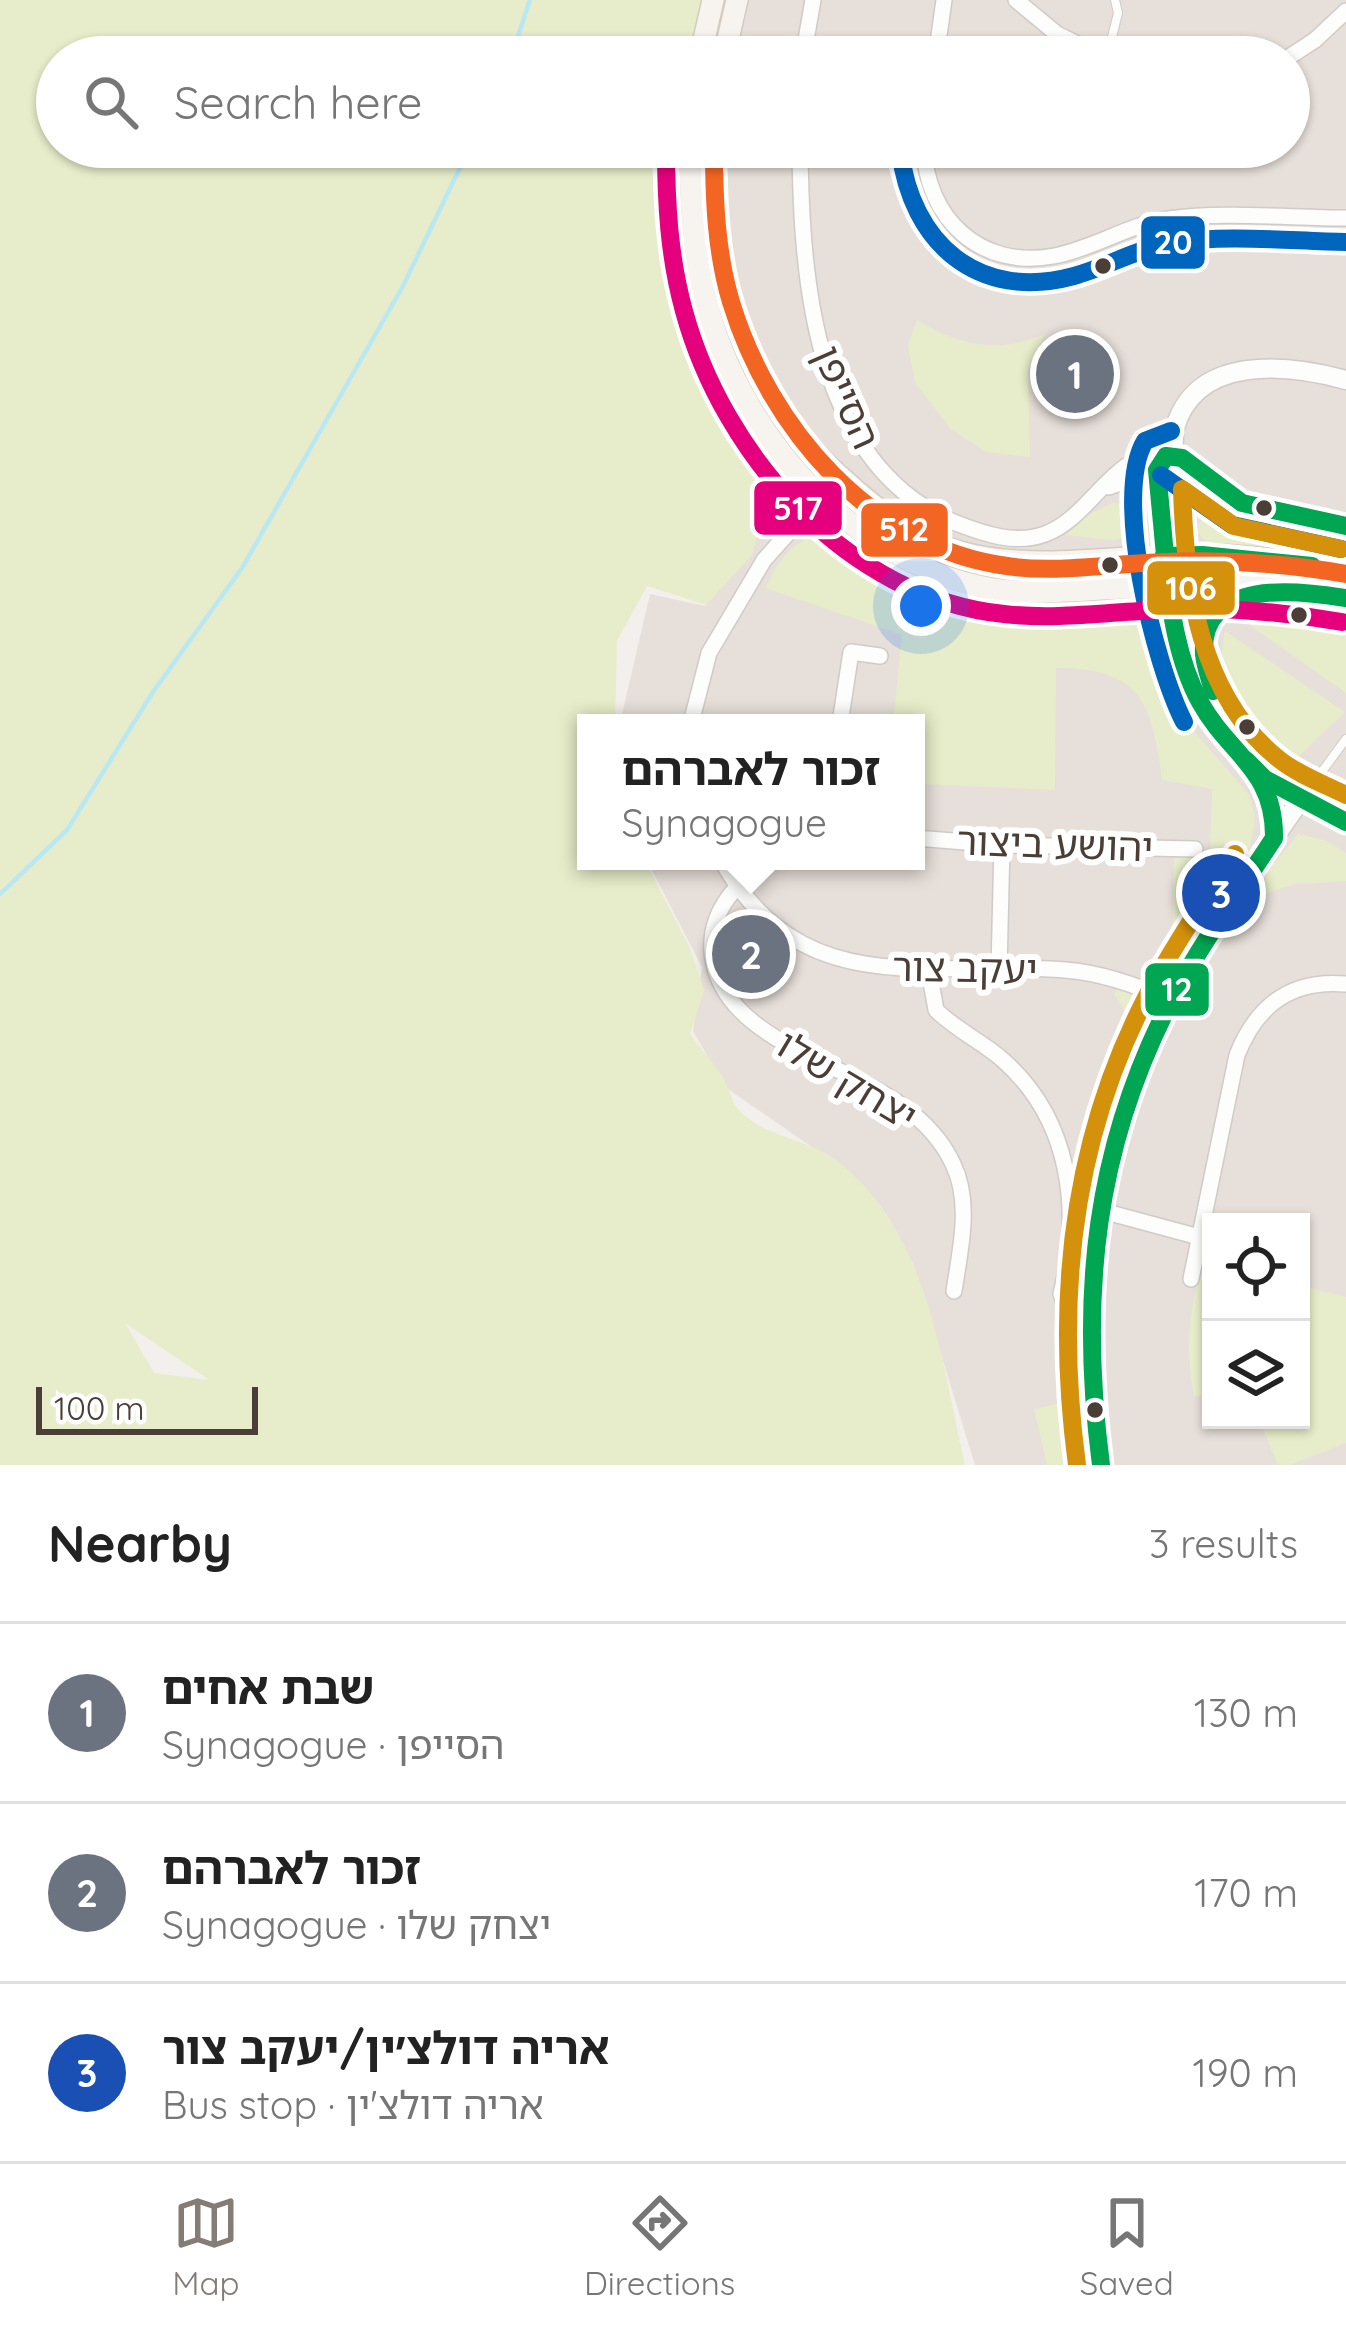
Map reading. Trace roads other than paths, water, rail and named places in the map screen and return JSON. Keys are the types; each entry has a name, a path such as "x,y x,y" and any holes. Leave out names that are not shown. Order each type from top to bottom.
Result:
{"main road":[{"path":"705,36 713,0"},
{"path":"728,36 736,0"},
{"path":"691,168 694,237 708,309 726,357 759,422 816,491 847,519 920,565 973,585 1036,592 1177,585 1274,588 1346,598"},
{"path":"714,168 717,234 730,302 778,410 833,470 901,525 972,555 1073,561 1244,558 1346,571"},
{"path":"1203,665 1202,644 1209,619 1233,602 1274,588"}],"street":[{"path":"807,36 813,0"},
{"path":"939,36 944,0"},
{"path":"1016,0 1061,36"},
{"path":"1310,43 1346,11"},
{"name":"הסייפן","path":"800,168 802,248 826,367 847,416 888,477 921,505 995,536 1040,537 1057,529 1133,462 1159,453 1169,465"},
{"path":"925,168 938,206 968,238 1002,255 1055,256 1173,218 1346,218"},
{"path":"1346,380 1269,366 1226,376 1193,396 1183,408 1169,465 1181,649 1202,706 1265,779 1346,822"},
{"path":"1169,465 1203,493 1346,526"},
{"path":"1169,465 1180,527"},
{"path":"1173,556 1180,527 1196,504 1233,501"},
{"path":"693,714 709,653 722,627 787,530 811,518 847,519"},
{"path":"1177,585 1216,698 1302,798"},
{"path":"841,714 851,652 880,656"},
{"path":"1265,779 1275,811 1274,838"},
{"path":"1101,1465 1088,1372 1087,1314 1099,1210 1128,1102 1171,1001 1211,931 1302,798"},
{"name":"יהושע ביצור","path":"925,839 1195,849"},
{"path":"999,969 1002,844"},
{"name":"יעקב צור","path":"728,870 770,921 818,948 875,967 1092,973 1171,1001"},
{"name":"יצחק שלו","path":"738,886 717,911 711,928 710,949 730,995 750,1020 889,1097 916,1117 940,1141 955,1166 964,1226 954,1291"},
{"path":"929,971 937,1010 1019,1075 1047,1115 1066,1167 1072,1209 1061,1294 1064,1303 1087,1314"},
{"path":"1191,1279 1237,1055 1247,1029 1262,1008 1280,995 1317,984 1346,983"},
{"path":"1099,1210 1199,1237"}],"lane":[{"path":"1111,36 1118,13 1115,0"},
{"path":"1302,798 1346,739"}],"waterway":[{"path":"518,36 530,0"},
{"path":"0,894 67,830 153,692 242,568 403,286 460,168"}],"place":[{"name":"שבת אחים","path":"1075,374"},
{"name":"אריה דולצ׳ין/יעקב צור","path":"1221,893"},
{"name":"זכור לאברהם","path":"751,954"}]}
